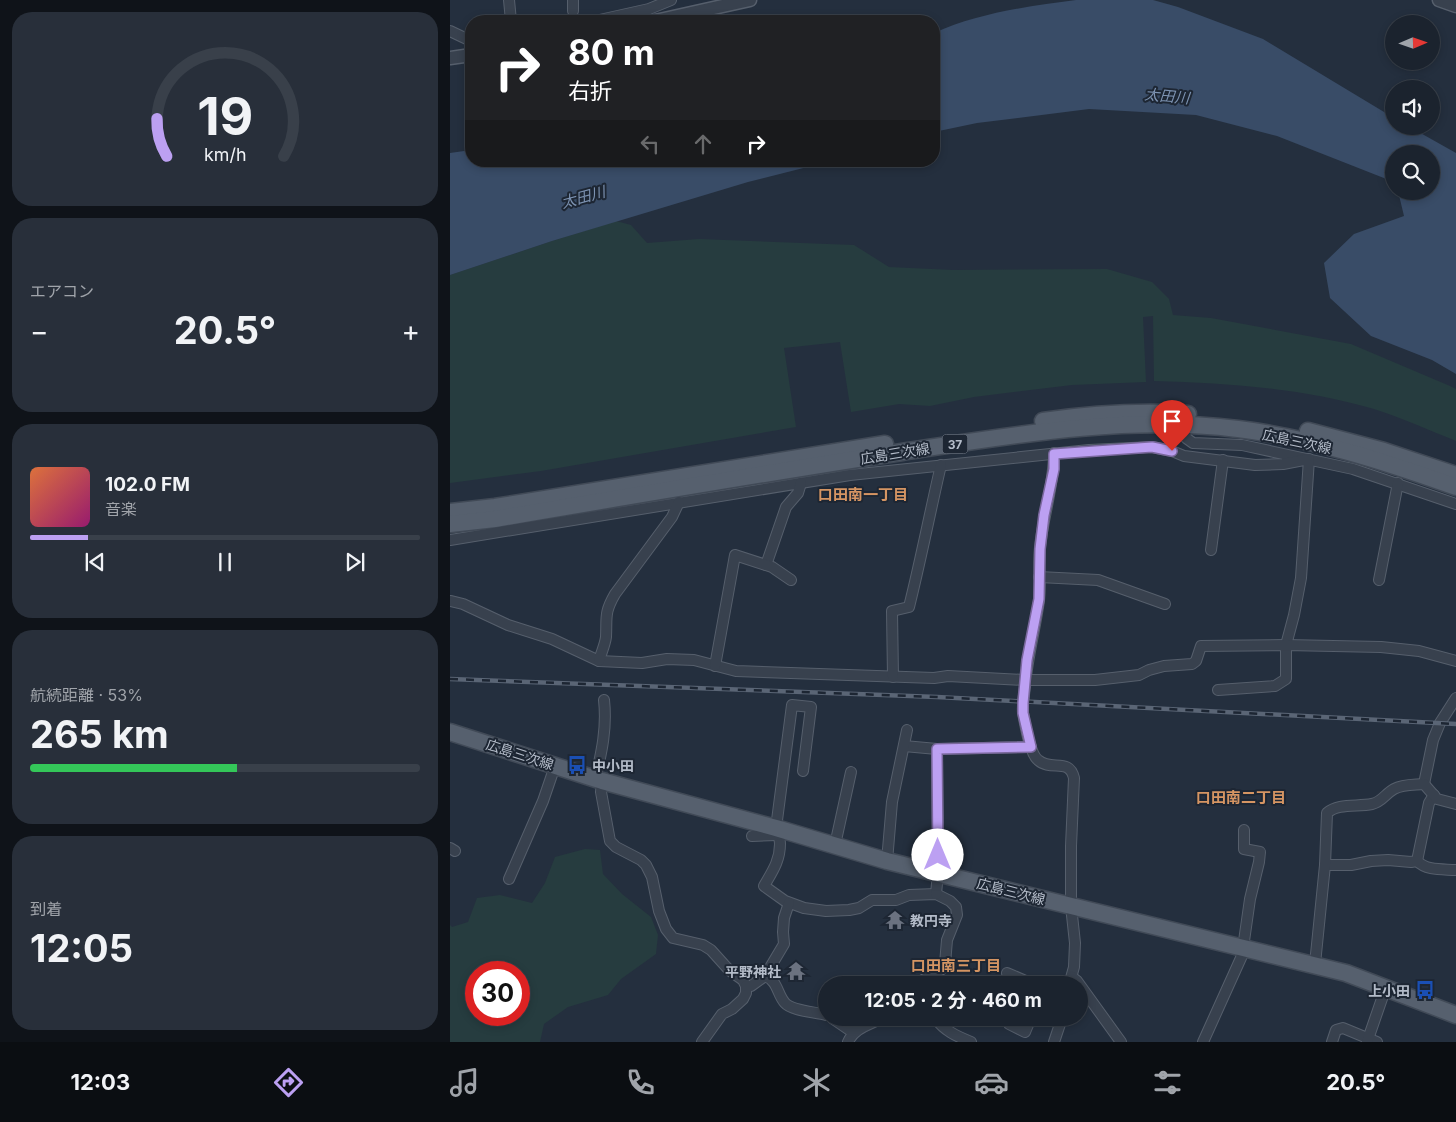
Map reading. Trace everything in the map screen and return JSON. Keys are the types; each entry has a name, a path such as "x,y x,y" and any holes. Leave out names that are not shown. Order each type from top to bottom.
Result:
{"main road":[{"name":"広島三次線","path":"450,512 495,507 828,452 1084,415 1184,419 1241,418 1310,431 1384,450 1456,475"},
{"name":"広島三次線","path":"450,524 495,519 830,463 982,440 1083,427 1184,419 1308,442 1381,462 1456,487"},
{"name":"広島三次線","path":"450,732 599,780 887,861 1346,973 1456,1015"}],"street":[{"path":"510,0 511,15"},
{"path":"622,15 649,9 671,0"},
{"path":"682,15 750,0"},
{"path":"1439,0 1456,6"},
{"path":"450,31 465,37"},
{"path":"450,58 465,56"},
{"path":"1184,419 1186,438 1193,443 1242,445 1353,469 1456,504"},
{"path":"450,540 850,475 1054,454 1152,447 1172,451 1184,456 1255,465 1283,464 1309,459"},
{"path":"1054,454 1054,469 1044,515 1040,549 1039,599 1025,680 1023,713 1031,747 1036,759 1045,765 1067,766 1072,770 1074,778 1070,846 1071,906 1075,943 1074,967 1071,976"},
{"path":"1218,690 1275,686 1286,680 1286,645 1301,578 1309,459"},
{"path":"1211,550 1223,460"},
{"path":"893,677 892,611 909,606 926,538 927,524 941,465"},
{"path":"766,565 786,507 798,492 801,483"},
{"path":"1379,580 1398,483"},
{"path":"599,661 606,638 605,618 615,594 672,518 679,502"},
{"path":"715,666 735,554 772,567 791,580"},
{"path":"1039,577 1098,580 1165,604"},
{"path":"450,597 508,625 552,639 599,661 642,663 667,659 694,660 736,671 893,677 934,678 948,676 1025,680 1095,680 1139,675 1164,666 1192,664 1196,661 1201,646 1381,647 1419,651 1456,661"},
{"path":"1424,784 1433,740 1440,724 1456,698"},
{"path":"604,700 606,719 599,780 610,841 616,847 641,860 646,865 652,877 666,929 673,938 703,945 711,950 729,970 743,980 746,986 746,993 743,999 732,1009 722,1014 702,1042"},
{"path":"803,772 811,708 792,706 777,830 780,841 779,854 776,865 764,886 789,903 804,908 826,911 849,910 872,900 896,900 909,895 936,894 950,900 956,907 957,915 947,940 945,964 942,969 933,975"},
{"path":"887,861 892,802 907,730"},
{"path":"904,746 937,749 1031,747"},
{"path":"936,894 938,873 937,749"},
{"path":"509,879 543,801 555,766"},
{"path":"835,845 851,772"},
{"path":"1424,784 1437,799 1456,804"},
{"path":"1314,964 1325,865 1327,813 1332,808 1373,804 1382,800 1392,790 1403,786 1424,784"},
{"path":"1417,861 1429,803 1434,794"},
{"path":"752,836 777,830"},
{"path":"1203,1042 1244,948 1250,899 1260,852 1244,849 1244,830"},
{"path":"1325,865 1352,865 1388,860 1417,861"},
{"path":"1417,861 1422,866 1429,868 1456,870"},
{"path":"746,986 752,986 765,976 784,944 784,918 789,903"},
{"path":"1007,973 1014,976"},
{"path":"765,976 774,981 785,1004 790,1007 818,1013"},
{"path":"1332,1042 1336,1030 1343,1028 1370,1041 1386,987"},
{"path":"1088,997 1121,1042"},
{"path":"840,1026 851,1037 861,1042"},
{"path":"851,1037 863,1026"},
{"path":"941,1026 955,1036 971,1042"},
{"path":"1013,1026 1025,1032 1028,1026"},
{"path":"1054,1042 1059,1026"}],"green space":[{"path":"616,221 631,225 647,243 699,239 854,245 889,267 953,270 1107,269 1152,282 1169,299 1173,315 1211,318 1351,344 1450,386 1456,389 1456,441 1374,409 1320,396 1237,385 1154,381 1153,316 1143,317 1146,382 1072,385 974,397 930,406 899,404 851,412 840,342 784,348 796,427 541,471 450,483 450,275"},
{"path":"585,849 600,850 603,874 622,894 651,917 658,935 656,954 621,979 608,995 568,1007 544,1024 540,1042 450,1042 450,925 452,927 468,922 477,898 500,895 532,903 545,883 555,857"}],"water":[{"name":"太田川","path":"1076,0 1153,0 1178,7 1263,39 1385,113 1385,135 1424,135 1456,153 1456,374 1432,360 1371,336 1330,298 1324,263 1354,234 1404,216 1400,200 1440,200 1440,145 1385,145 1385,178 1277,136 1196,115 1089,109 977,123 940,131 940,31 986,15"},
{"name":"太田川","path":"465,151 465,167 807,167 748,182 552,241 450,275 450,153"}],"railway":[{"path":"450,679 937,697 1456,724"}],"place":[{"name":"中小田","path":"577,765"},
{"name":"教円寺","path":"895,920"},
{"name":"平野神社","path":"796,971"},
{"name":"上小田","path":"1425,990"}],"district":[{"name":"口田南一丁目","path":"863,494"},
{"name":"口田南二丁目","path":"1241,797"},
{"name":"口田南三丁目","path":"956,965"}],"route":[{"path":"938,855 937,749 1031,747 1023,713 1023,703 1027,660 1039,599 1040,549 1044,515 1054,469 1054,454 1152,447 1172,451"}]}
